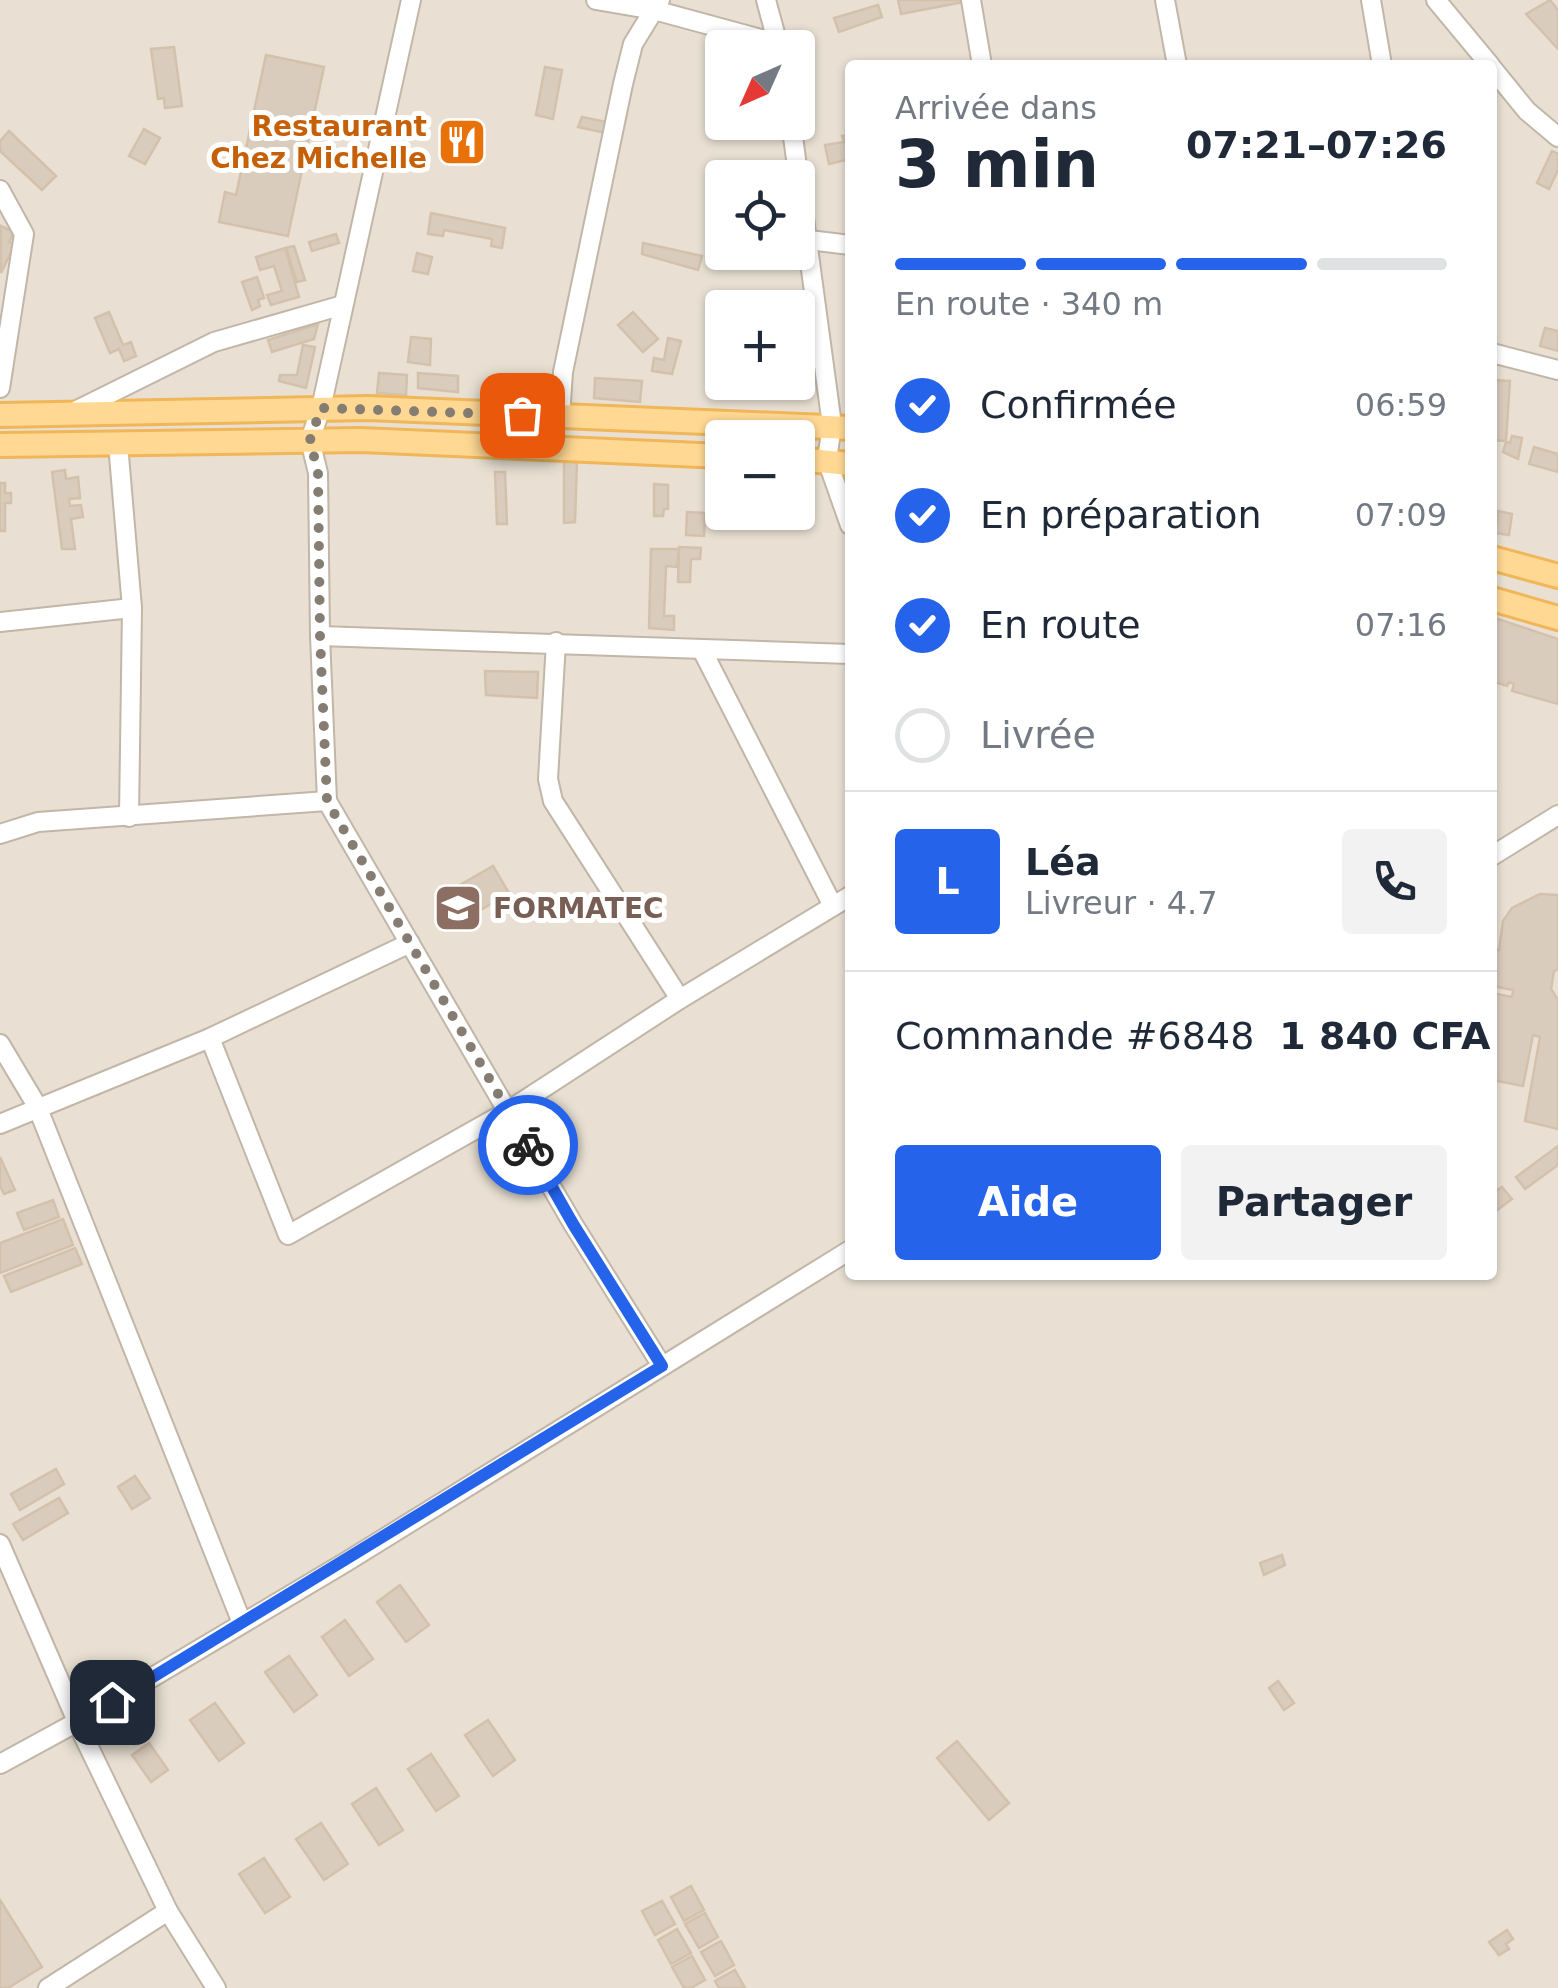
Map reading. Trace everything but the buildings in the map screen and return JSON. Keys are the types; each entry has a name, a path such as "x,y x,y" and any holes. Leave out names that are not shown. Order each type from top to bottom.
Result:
{"main road":[{"path":"0,415 321,408 841,427"},
{"path":"0,445 310,440 705,455"},
{"path":"1497,559 1558,576"},
{"path":"1497,600 1558,618"}],"street":[{"path":"411,0 321,408 310,440 318,473 327,801 573,1224 662,1366"},
{"path":"596,0 657,5 731,30"},
{"path":"766,0 774,30"},
{"path":"971,0 981,60"},
{"path":"1165,0 1175,60"},
{"path":"1371,0 1381,60"},
{"path":"1436,0 1485,60"},
{"path":"560,416 563,372 622,84 633,44 657,5"},
{"path":"1497,74 1528,111 1558,137"},
{"path":"0,190 24,234 8,284 0,388"},
{"path":"815,241 845,244"},
{"path":"814,270 841,427 838,462 845,499"},
{"path":"71,413 214,342 343,305"},
{"path":"1497,353 1558,370"},
{"path":"118,444 132,608 128,817"},
{"path":"0,622 132,608"},
{"path":"320,636 845,654"},
{"path":"556,642 548,779 553,801 680,999"},
{"path":"702,650 833,906"},
{"path":"0,834 38,822 327,801"},
{"path":"1497,853 1558,815"},
{"path":"210,1038 288,1235 508,1111 680,999 845,899"},
{"path":"0,1124 210,1038 410,943"},
{"path":"0,1044 38,1106 242,1622"},
{"path":"0,1764 79,1721 845,1253"},
{"path":"0,1544 83,1735 168,1911 216,1988"},
{"path":"48,1988 168,1911"}],"shaded area":[{"path":"0,0 1558,0 1558,1988 0,1988"}],"way so far":[{"path":"522,415 321,408 310,440 318,473 327,801 528,1145"}],"place":[{"name":"Restaurant Chez Michelle","path":"462,142"},
{"name":"FORMATEC","path":"458,908"}],"route":[{"path":"112,1702 662,1366 528,1145"}]}
